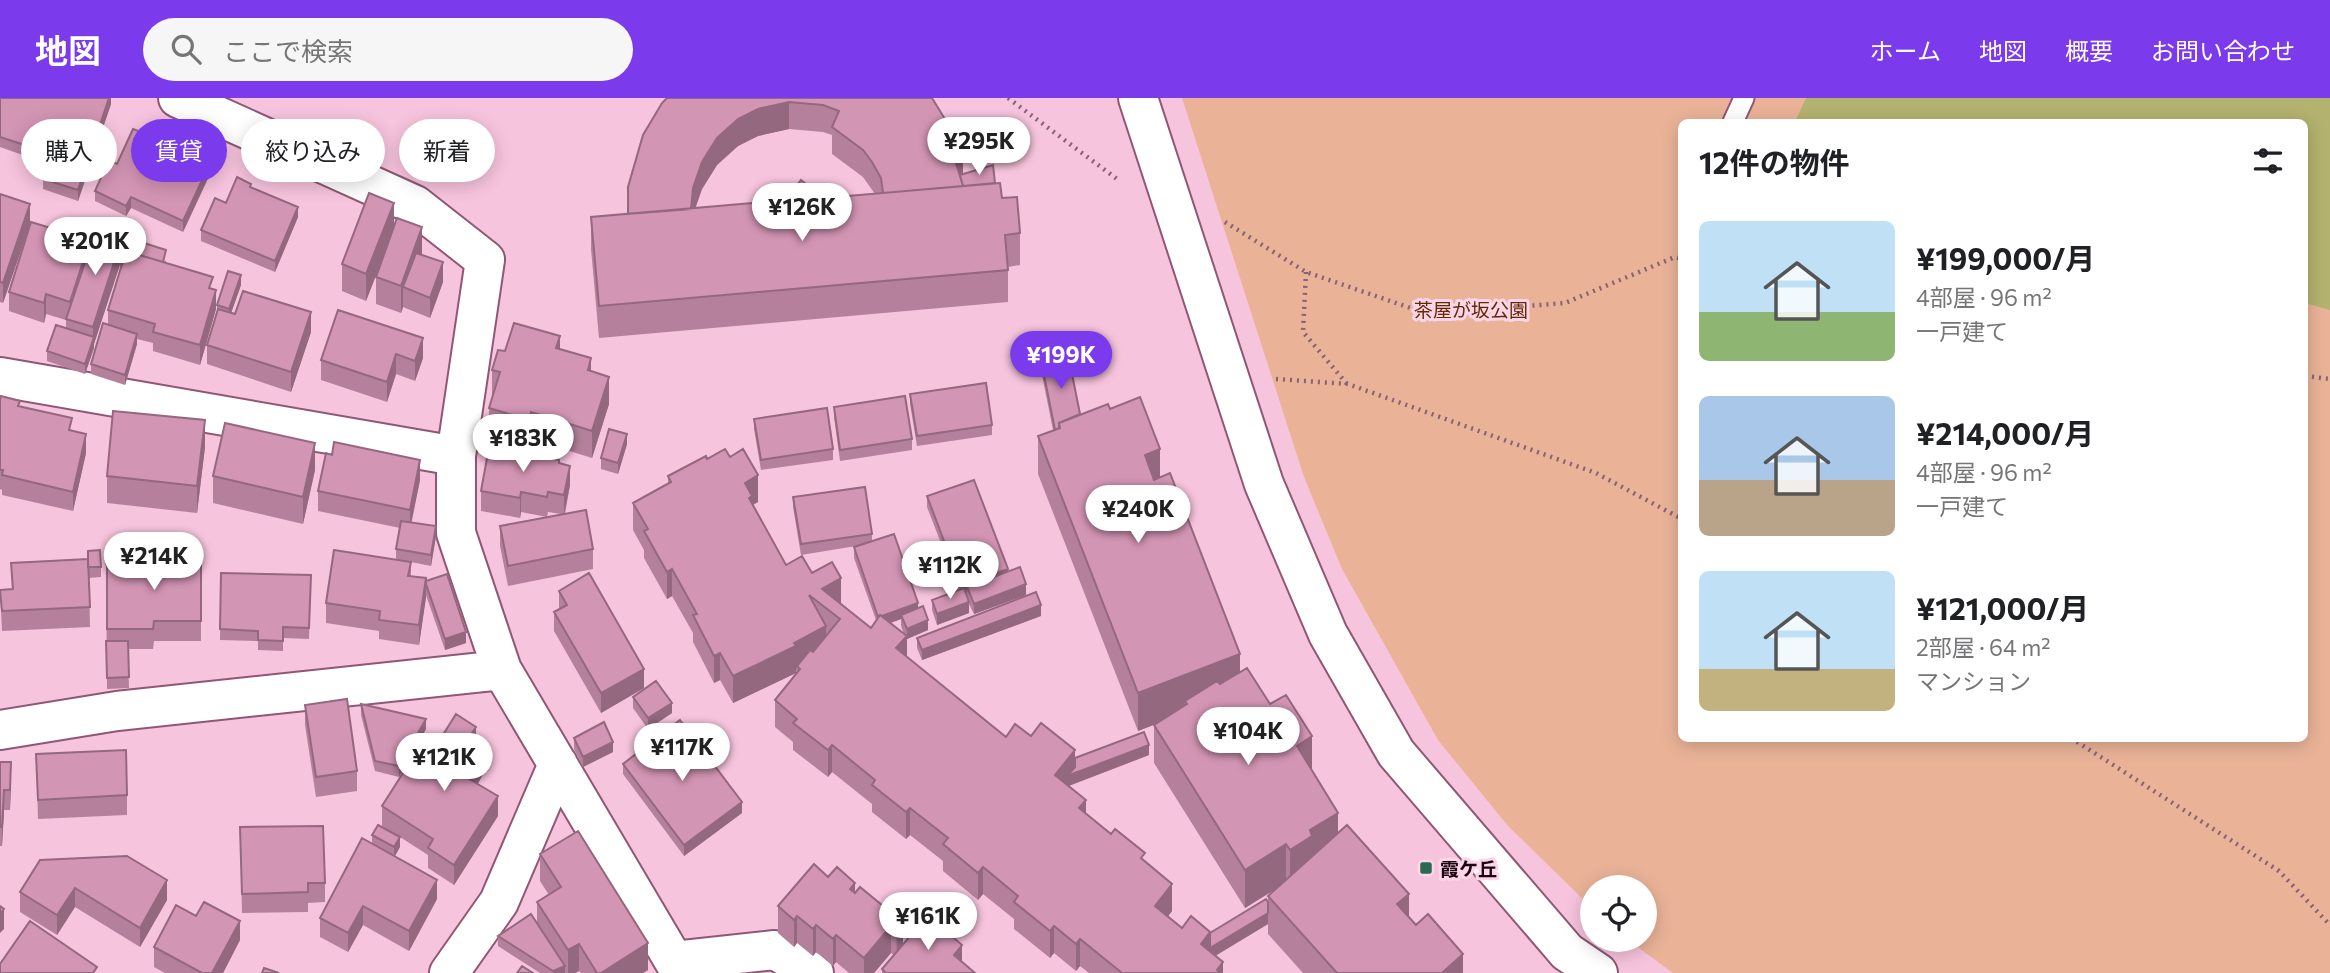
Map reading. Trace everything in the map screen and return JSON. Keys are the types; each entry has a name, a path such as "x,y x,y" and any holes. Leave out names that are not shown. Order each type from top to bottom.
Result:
{"street":[{"path":"178,98 415,205 485,260 456,456 456,533 502,670 678,967 775,950 814,973"},
{"path":"1138,98 1264,484 1328,634 1396,753 1575,966"},
{"path":"0,377 456,456"},
{"path":"0,730 117,711 502,670"},
{"path":"449,973 499,902 558,764"}],"lane":[{"path":"1734,119 1744,98"}],"path":[{"path":"1008,98 1123,183"},
{"path":"1167,187 1306,272 1428,314 1565,303 1678,258"},
{"path":"1306,272 1303,332 1348,384"},
{"path":"2308,376 2330,379"},
{"path":"1233,387 1262,378 1348,384 1596,473 1678,517"},
{"path":"2077,742 2279,871 2330,925"}],"green space":[{"name":"茶屋が坂公園","path":"1182,98 2330,98 2330,973 1673,973 1644,952 1657,952 1657,875 1580,875 1580,896 1508,826 1438,740 1342,569 1304,477"}],"shaded area":[{"path":"1806,98 2330,98 2330,310 2308,304 2308,119 1796,119"}],"building":[{"path":"0,98 109,98 102,119 21,119 21,144 0,137"},
{"path":"667,98 932,98 951,129 963,158 955,160 963,186 883,193 881,178 863,150 832,127 839,111 823,105 789,102 758,109 738,119 717,138 702,162 693,188 691,209 628,214 628,187 643,135"},
{"path":"131,133 131,182 201,182 183,221 131,197 126,206 95,191 99,182 117,182 117,164"},
{"path":"993,165 995,183 963,186 960,175"},
{"path":"237,177 241,182 251,184 250,187 298,207 275,261 201,230 215,198 226,203"},
{"path":"801,180 824,198 1000,183 1002,198 1017,197 1020,233 1005,235 1008,270 599,306 591,217 786,200"},
{"path":"53,182 81,182 78,190"},
{"path":"369,193 394,203 366,274 342,264"},
{"path":"0,194 30,204 3,283 0,282"},
{"path":"397,218 422,227 401,286 376,277"},
{"path":"31,222 90,240 70,302 46,294 44,303 9,292"},
{"path":"97,227 123,235 93,327 66,319"},
{"path":"128,238 166,250 163,262 126,251 122,265 120,264"},
{"path":"126,251 213,277 209,288 216,290 200,345 153,332 155,324 108,310"},
{"path":"416,253 443,262 430,298 403,287"},
{"path":"228,271 241,275 229,309 217,305"},
{"path":"243,291 311,312 291,372 207,345 218,309 235,314"},
{"path":"338,310 423,338 415,361 396,354 387,382 321,360"},
{"path":"103,323 137,334 125,375 91,364"},
{"path":"514,323 560,336 556,348 591,358 588,370 609,377 592,431 531,412 529,420 489,408 500,372 492,370 498,350 505,351"},
{"path":"56,325 94,337 85,364 47,351"},
{"path":"1069,359 1080,414 1059,423 1059,428 1055,430 1042,365"},
{"path":"986,383 992,425 917,436 910,394"},
{"path":"1,396 20,401 18,406 72,418 69,430 86,434 73,492 2,475"},
{"path":"905,396 912,439 840,450 834,407"},
{"path":"1140,397 1160,449 1145,455 1154,480 1170,473 1240,654 1138,693 1038,436 1060,428 1059,423 1108,404 1110,409"},
{"path":"827,408 833,449 761,460 754,419"},
{"path":"113,411 205,420 197,486 107,476"},
{"path":"225,423 315,443 303,497 213,476"},
{"path":"609,429 627,434 618,463 601,458"},
{"path":"334,442 420,460 410,510 318,491 326,453 332,455"},
{"path":"489,447 559,460 559,463 570,466 564,495 548,492 547,497 521,492 520,498 481,491"},
{"path":"725,449 730,457 743,449 758,475 745,483 752,496 749,498 786,565 802,556 812,573 832,562 841,578 822,589 871,628 880,615 907,636 896,648 1006,737 1015,724 1031,736 1041,723 1075,750 1055,775 1086,800 1079,808 1111,834 1115,829 1145,853 1141,858 1172,884 1155,906 1182,928 1191,916 1210,932 1201,944 1223,962 1217,970 1220,973 1122,973 1080,939 1076,944 1054,926 1050,931 1014,902 1018,896 983,867 978,873 943,844 948,838 910,808 906,812 872,785 875,780 832,745 828,750 793,723 797,719 775,700 800,669 797,666 810,650 813,652 840,619 809,595 826,626 794,643 796,646 733,676 720,653 714,656 693,615 697,614 672,569 667,572 644,531 648,529 633,503 671,482 668,476"},
{"path":"974,480 1008,569 961,586 927,496"},
{"path":"865,487 872,534 801,544 793,497"},
{"path":"586,510 593,549 508,566 500,526"},
{"path":"401,521 436,526 431,555 396,549"},
{"path":"894,534 918,603 878,617 854,547"},
{"path":"107,547 124,547 123,563 106,564"},
{"path":"100,550 101,567 88,567 88,551"},
{"path":"334,550 411,562 408,576 426,578 419,625 379,620 380,611 326,603"},
{"path":"146,556 201,556 201,621 154,621 153,629 107,629 107,563 145,564"},
{"path":"88,559 90,607 2,611 0,590 13,589 11,563"},
{"path":"1020,567 1026,584 974,604 967,587"},
{"path":"221,573 311,575 309,628 283,627 283,641 258,640 258,631 220,629"},
{"path":"589,573 644,669 601,693 554,612 567,605 559,591"},
{"path":"447,574 466,632 445,639 426,581"},
{"path":"964,588 969,602 937,614 932,600"},
{"path":"1036,592 1041,605 922,650 917,638"},
{"path":"923,606 928,620 907,629 901,615"},
{"path":"106,641 128,641 129,677 107,678"},
{"path":"1247,668 1270,704 1286,695 1312,736 1297,746 1338,813 1310,830 1312,836 1290,850 1286,844 1245,870 1154,725 1217,681 1220,684"},
{"path":"656,681 672,703 648,718 633,697"},
{"path":"347,699 357,771 316,777 305,705"},
{"path":"361,704 426,719 399,766 375,761"},
{"path":"456,714 476,727 465,744 483,755 469,779 498,796 454,865 428,848 433,839 382,806 417,751 428,759"},
{"path":"680,720 742,802 684,845 623,764"},
{"path":"604,722 613,742 583,757 574,738"},
{"path":"1144,732 1149,745 1067,776 1075,767 1075,758"},
{"path":"126,750 127,795 38,800 36,754"},
{"path":"0,762 11,762 10,790 4,790 2,827 0,827"},
{"path":"378,825 400,837 394,847 372,835"},
{"path":"1347,825 1409,894 1397,904 1416,925 1428,914 1463,954 1442,973 1337,973 1268,896"},
{"path":"323,826 325,883 308,883 308,892 242,894 240,827"},
{"path":"578,831 648,943 601,973 597,973 579,944 568,950 537,902 561,887 540,854"},
{"path":"362,838 437,880 409,931 363,906 348,933 320,918"},
{"path":"127,856 167,880 140,928 75,888 57,915 20,892 40,860"},
{"path":"814,864 828,877 837,867 855,883 850,889 855,893 860,887 888,910 900,896 908,903 896,918 903,924 897,931 891,926 864,958 836,935 833,939 816,925 813,929 797,916 794,920 778,906"},
{"path":"1266,899 1268,913 1210,948 1210,933"},
{"path":"204,902 240,921 212,973 202,973 154,947 176,905 196,916"},
{"path":"531,914 565,966 553,971 498,936"},
{"path":"928,915 962,945 954,955 975,973 886,973 882,969"},
{"path":"30,921 97,967 93,973 0,973 0,964"},
{"path":"522,966 533,973 517,973"},
{"path":"264,968 279,973 262,973"}],"place":[{"name":"霞ケ丘","path":"1426,868"}]}
